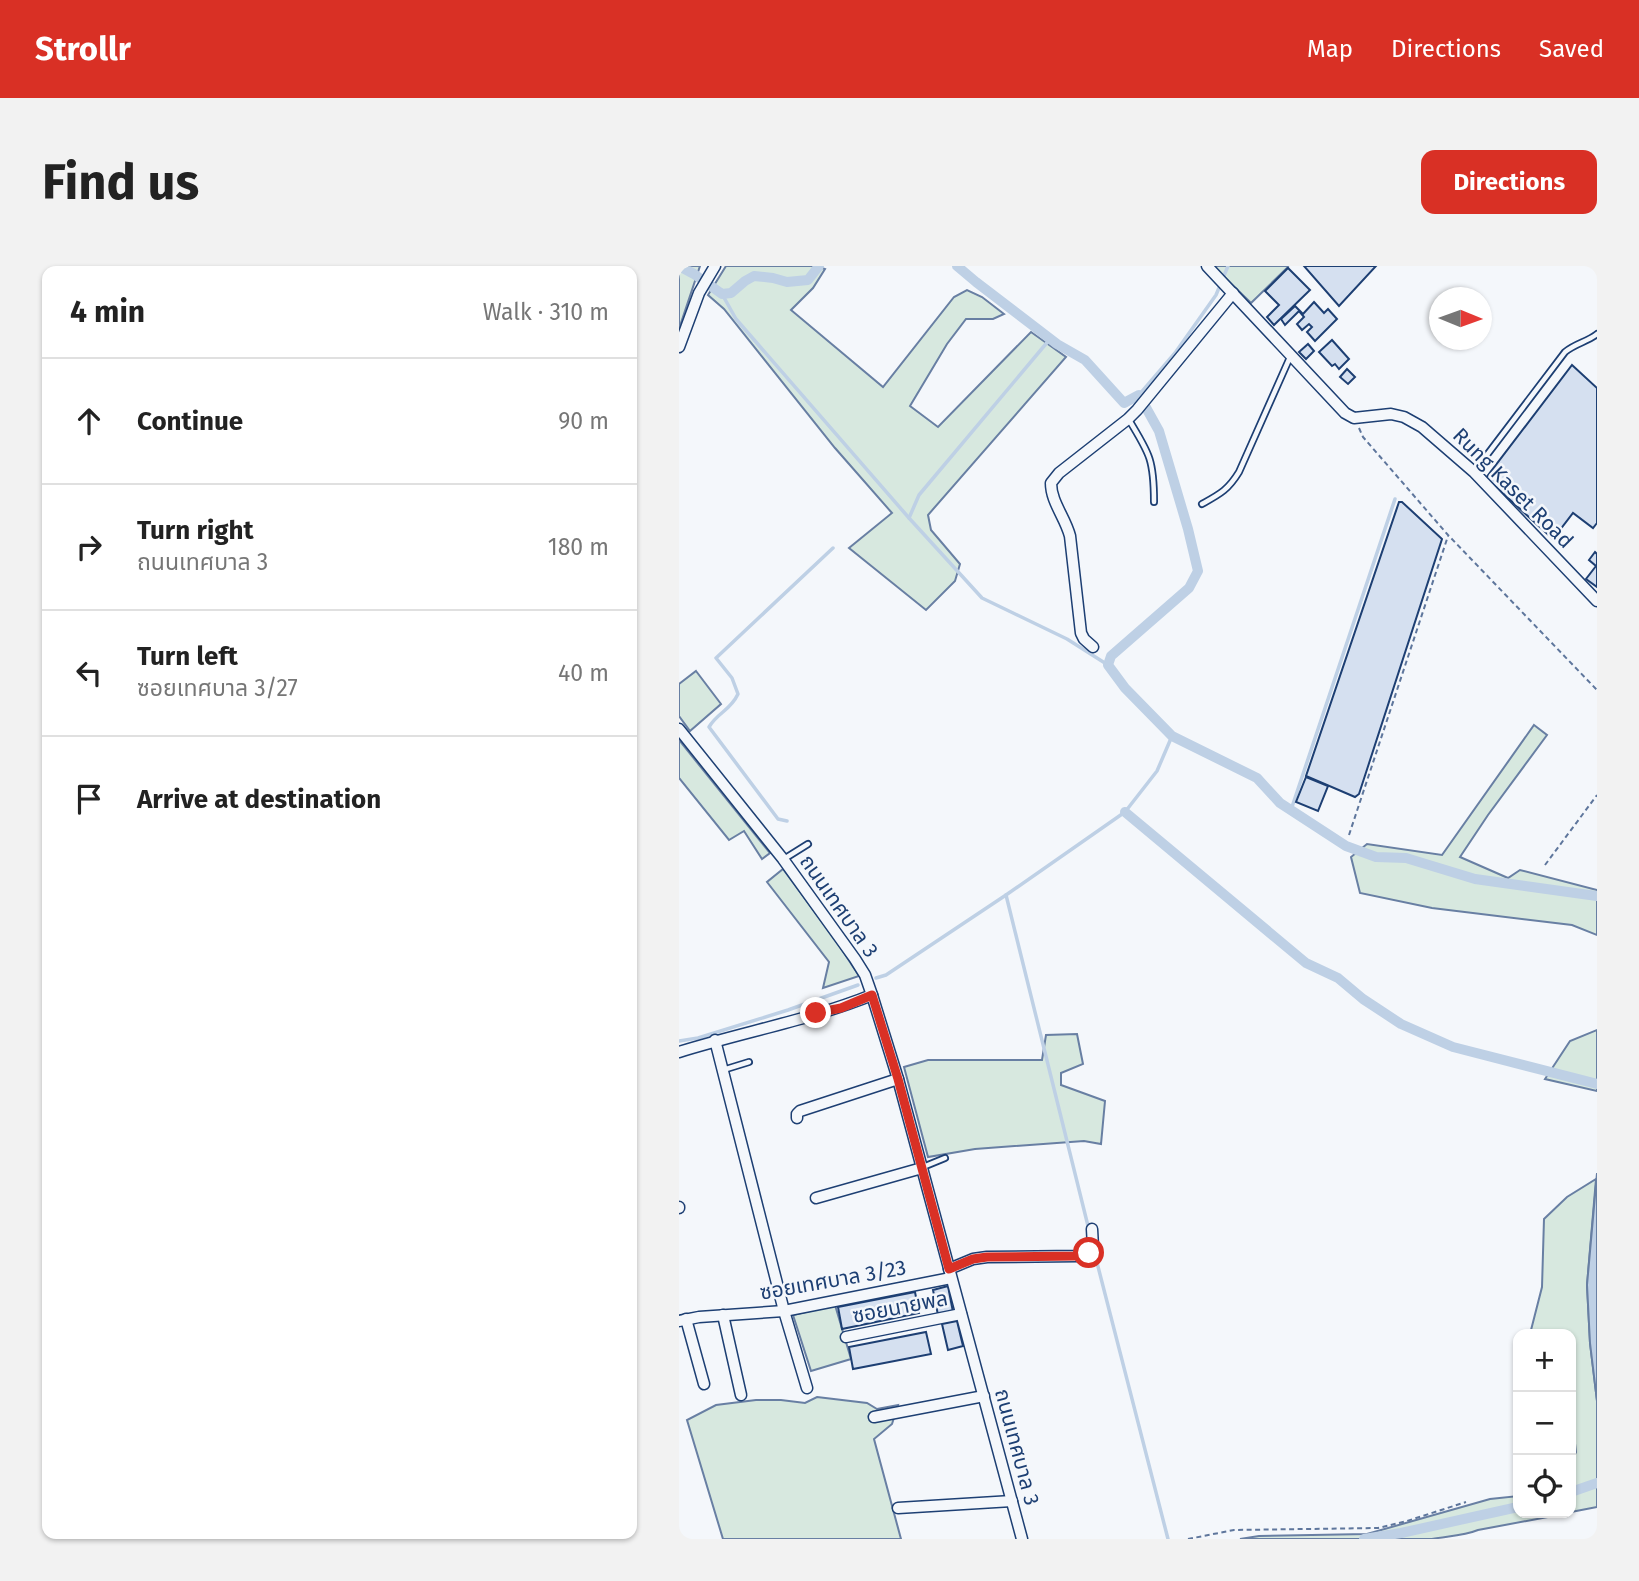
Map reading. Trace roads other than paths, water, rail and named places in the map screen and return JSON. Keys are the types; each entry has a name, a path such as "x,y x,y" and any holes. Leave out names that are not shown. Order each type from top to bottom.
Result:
{"street":[{"path":"679,347 703,286 715,266"},
{"path":"1207,266 1291,354"},
{"path":"1093,646 1081,633 1070,536 1054,501 1051,483 1059,473 1137,410 1233,293"},
{"name":"Rung Kaset Road","path":"1291,354 1345,413 1354,418 1391,414 1404,417 1422,428 1474,471 1597,601"},
{"name":"ถนนเทศบาล 3","path":"679,729 783,859 865,975 898,1079 1022,1539"},
{"path":"679,1052 715,1040 841,1008 872,995"},
{"path":"715,1040 784,1311 807,1388"},
{"path":"797,1118 800,1111 898,1079"},
{"path":"816,1198 922,1168"},
{"name":"ซอยเทศบาล 3/23","path":"683,1320 784,1311 950,1273 973,1259 1077,1256 1089,1253 1093,1247 1092,1230"},
{"name":"ซอยนายพล","path":"846,1337 961,1314"},
{"path":"723,1315 741,1395"},
{"path":"683,1320 704,1384"},
{"path":"874,1417 984,1396"},
{"path":"898,1508 1012,1501"}],"lane":[{"path":"1474,471 1565,352 1574,344 1597,334"},
{"path":"1202,503 1231,486 1291,354"},
{"path":"1128,419 1152,462 1154,502"},
{"path":"783,859 809,844"},
{"path":"722,1070 749,1062"},
{"path":"922,1168 945,1158"}],"water":[{"path":"1597,1173 1597,1401 1587,1285"}],"waterway":[{"path":"679,266 722,294 731,293 754,276 787,282 808,280 819,266"},
{"path":"957,266 1057,344 1085,360 1124,403 1139,395 1159,431 1198,571 1189,588 1111,656 1108,665 1125,688 1172,736 1257,778 1280,803 1346,846 1376,857 1406,858 1475,879 1597,896"},
{"path":"1139,395 1175,353 1216,295 1228,266"},
{"path":"722,294 736,319 909,518"},
{"path":"1050,339 919,495 909,518 982,598 1067,639 1108,665"},
{"path":"1291,810 1395,499"},
{"path":"787,821 778,819 709,727 738,694 732,678 716,658 833,548"},
{"path":"876,978 886,975 1125,812 1157,771 1172,736"},
{"path":"1125,812 1306,963 1338,978 1363,999 1401,1024 1453,1047 1597,1084"},
{"path":"1006,895 1089,1230"},
{"path":"679,1041 698,1038 788,1010 858,985"},
{"path":"1094,1251 1168,1539"},
{"path":"1576,1490 1597,1483"},
{"path":"1364,1539 1513,1508"}]}
